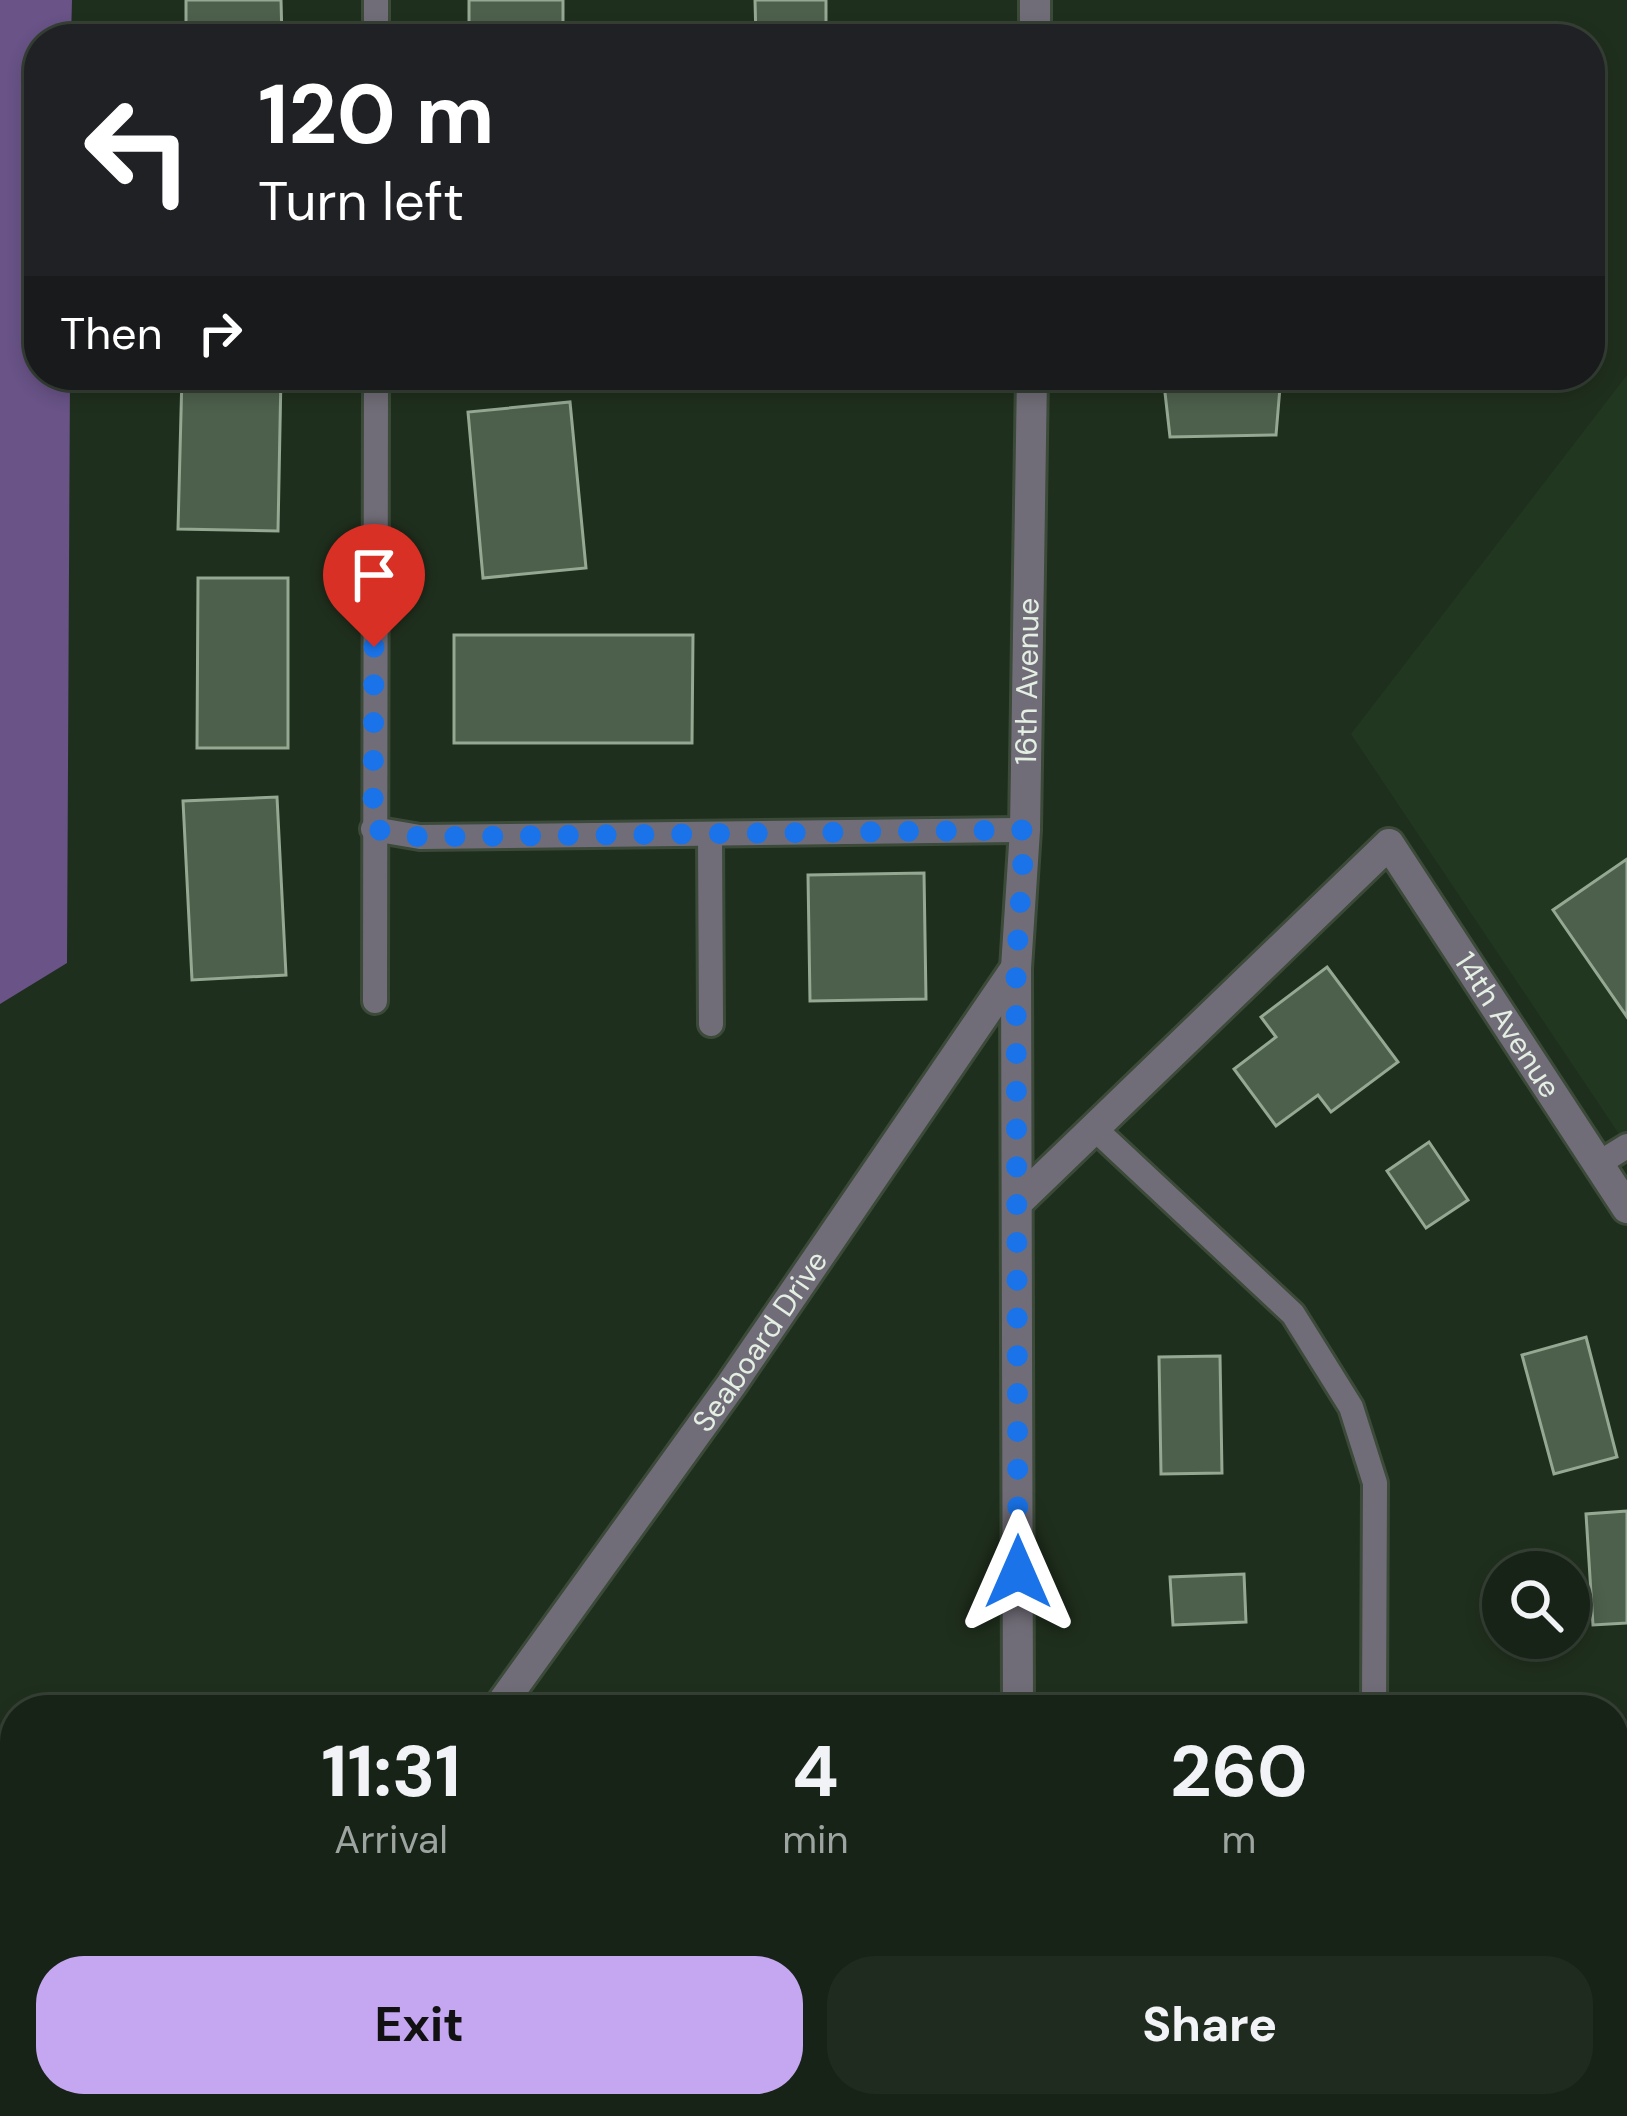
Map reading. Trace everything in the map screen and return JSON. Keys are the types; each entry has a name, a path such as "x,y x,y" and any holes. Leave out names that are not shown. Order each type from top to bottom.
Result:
{"street":[{"name":"16th Avenue","path":"1018,1695 1016,968 1025,830 1032,390"},
{"name":"14th Avenue","path":"1094,1128 1389,844 1627,1208"},
{"name":"Seaboard Drive","path":"508,1695 731,1385 1016,968"},
{"path":"1020,1200 1094,1128"}],"lane":[{"path":"375,1001 376,390"},
{"path":"373,829 420,837 1025,830"},
{"path":"710,834 711,1024"},
{"path":"1094,1128 1293,1314 1352,1407 1375,1483 1374,1695"},
{"path":"1598,1165 1627,1146"}],"shaded area":[{"path":"0,0 72,0 71,24 24,24 24,390 70,390 67,963 0,1004"},
{"path":"1627,375 1627,1146 1351,734"}],"building":[{"path":"186,0 281,0 282,24 186,24"},
{"path":"469,0 563,0 563,24 469,24"},
{"path":"755,0 826,0 826,24 756,24"},
{"path":"182,390 281,390 278,531 178,529"},
{"path":"1165,390 1280,390 1276,435 1170,437"},
{"path":"570,402 586,568 483,578 468,412"},
{"path":"198,578 288,578 288,748 197,748"},
{"path":"454,635 693,635 692,743 454,743"},
{"path":"277,797 286,975 192,980 183,801"},
{"path":"1627,859 1627,1017 1553,910"},
{"path":"924,873 926,999 810,1001 808,875"},
{"path":"1327,967 1398,1062 1331,1112 1318,1095 1276,1126 1234,1069 1276,1037 1261,1017"},
{"path":"1429,1142 1468,1200 1426,1228 1387,1171"},
{"path":"1586,1337 1617,1457 1554,1474 1522,1355"},
{"path":"1220,1356 1222,1473 1161,1474 1159,1357"},
{"path":"1627,1511 1627,1623 1593,1625 1586,1514"},
{"path":"1244,1574 1246,1622 1173,1625 1170,1577"}],"route":[{"path":"374,647 373,829 420,837 1025,830 1016,968 1018,1572"}]}
